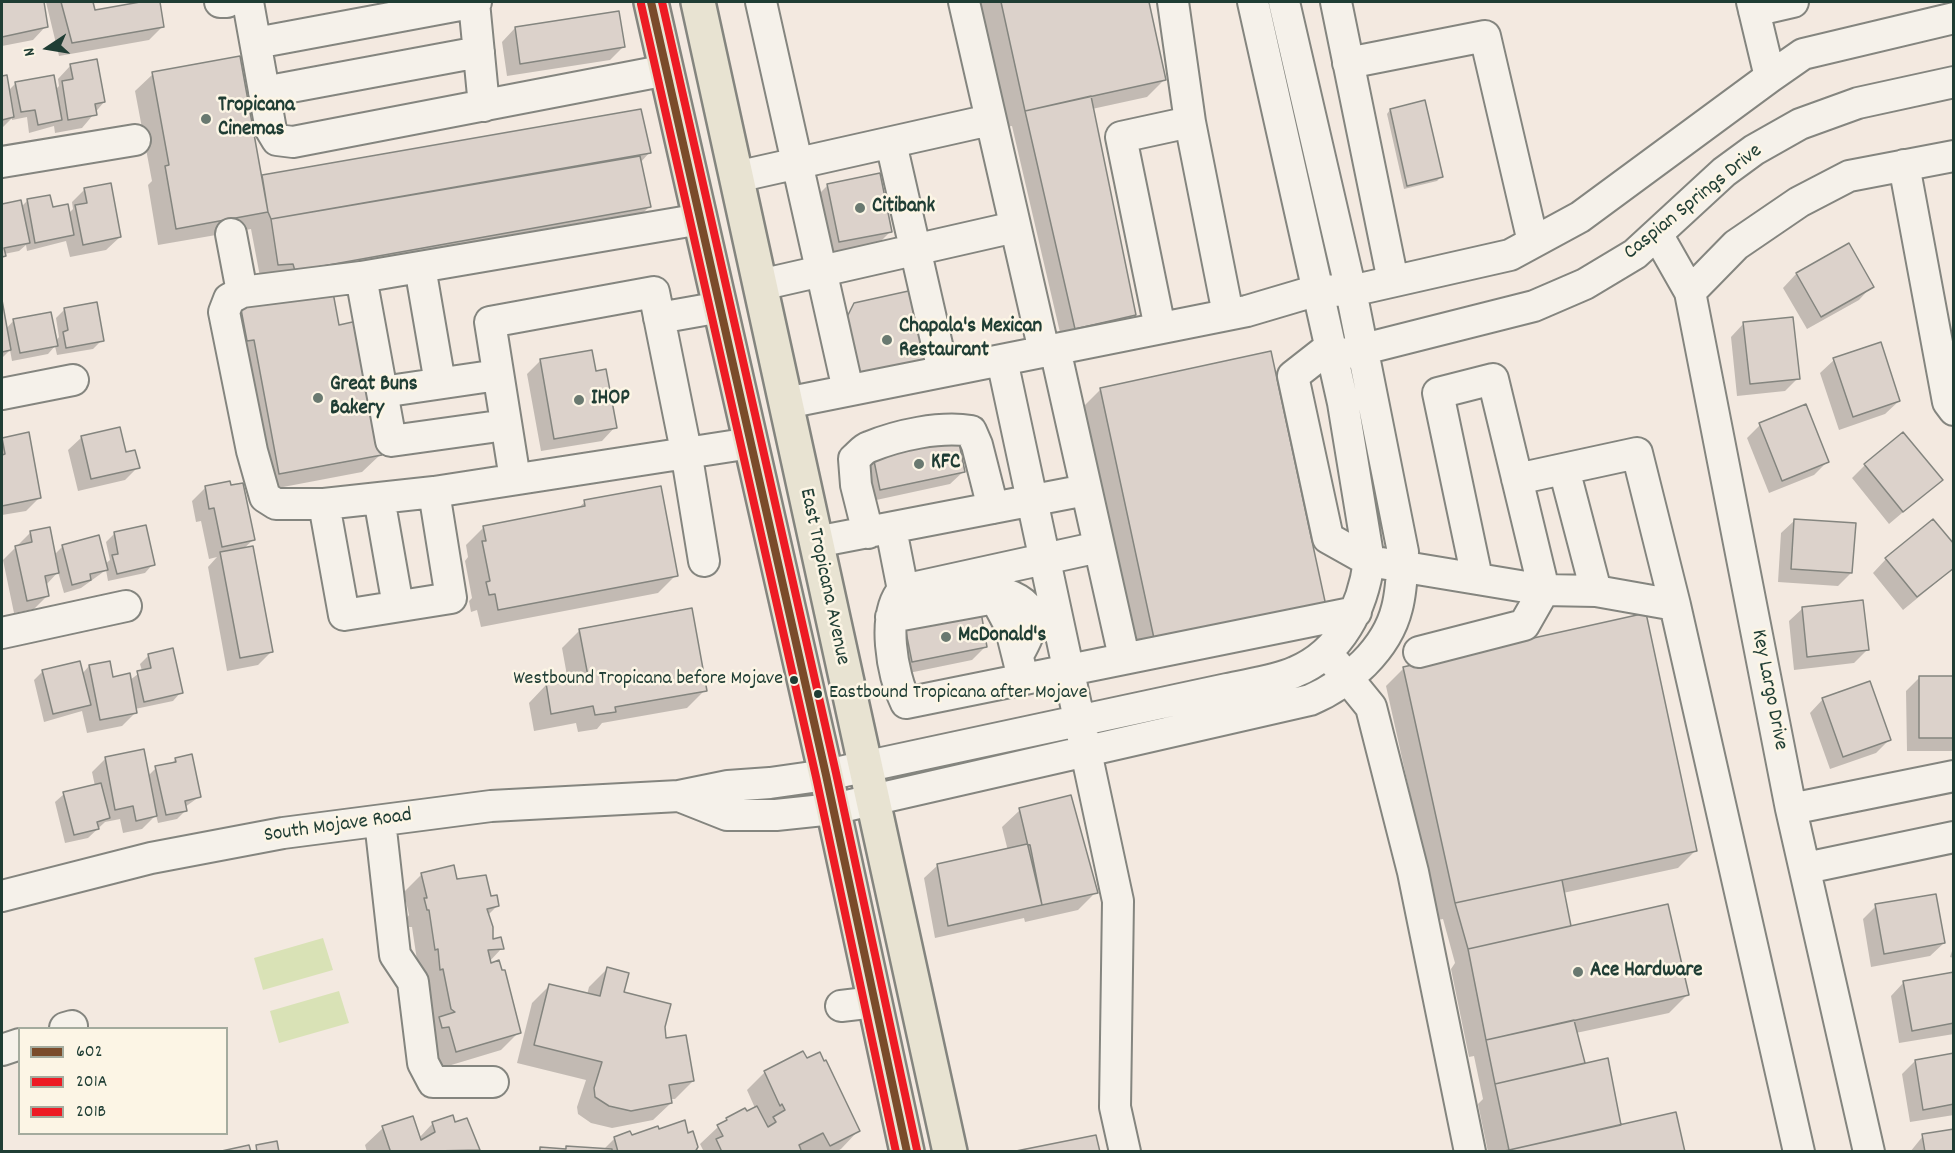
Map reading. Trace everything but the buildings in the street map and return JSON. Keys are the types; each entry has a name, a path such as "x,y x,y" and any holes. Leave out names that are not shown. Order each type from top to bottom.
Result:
{"main road":[{"name":"East Tropicana Avenue","path":"651,2 826,775 907,1152"},
{"name":"East Tropicana Avenue","path":"698,2 950,1152"},
{"path":"701,219 716,228 725,245 767,387 776,399 786,403"}],"street":[{"path":"220,2 227,2"},
{"path":"248,2 271,130 277,140 292,142 667,70"},
{"path":"761,2 848,390"},
{"path":"964,2 1015,227 1086,490 1124,657"},
{"path":"1173,2 1190,122 1228,314"},
{"path":"1253,2 1331,352 1370,561"},
{"name":"South Mojave Road","path":"679,796 727,815 776,815 833,809 1310,700 1329,692 1365,664 1397,610 1403,552 1363,350 1284,2"},
{"path":"1336,2 1393,281"},
{"path":"1770,77 1753,6 1793,2"},
{"path":"256,43 463,3 479,52 484,106"},
{"path":"786,403 1228,314 1318,290 1350,291 1510,255 1580,217 1803,54 1940,14"},
{"path":"1348,63 1485,36 1533,242"},
{"path":"264,92 479,52"},
{"name":"Caspian Springs Drive","path":"1331,352 1363,350 1534,306 1585,284 1635,254 1724,172 1754,150 1800,124 1858,103 1953,82"},
{"path":"736,177 990,120"},
{"path":"1160,328 1121,137 1190,122"},
{"path":"2,162 135,140"},
{"path":"891,142 943,371"},
{"path":"1690,292 1736,245 1799,202 1849,176 1953,156"},
{"path":"1904,165 1948,402 1953,410"},
{"path":"701,219 362,278 242,292 229,299 224,312 252,451 265,497 276,504 324,504 434,492 686,451 751,443"},
{"path":"760,285 916,252 1015,227"},
{"path":"231,234 242,292"},
{"name":"Key Largo Drive","path":"1657,234 1690,292 1791,809 1869,1152"},
{"path":"420,267 440,383"},
{"path":"362,278 391,441 506,424"},
{"path":"515,479 490,322 654,292 686,451 704,561"},
{"path":"659,318 721,307"},
{"path":"1331,352 1293,376 1328,538 1370,561 1544,590 1596,591 1674,605"},
{"path":"1002,360 1118,901 1115,1107 1125,1152"},
{"path":"382,392 498,375"},
{"path":"1419,652 1524,625 1544,590 1493,379 1438,393 1477,578"},
{"path":"2,394 73,380"},
{"path":"903,590 879,531 856,485 854,459 866,448 953,428 971,431 977,445 993,508"},
{"path":"1517,479 1637,453 1799,1152"},
{"path":"1564,469 1596,591"},
{"path":"816,542 1086,490"},
{"path":"324,504 344,615 451,598 434,492"},
{"path":"380,498 398,606"},
{"path":"1099,547 903,590 896,597 891,617 891,647 906,703 1021,667 1068,670 1356,612"},
{"name":"South Mojave Road","path":"2,896 152,858 283,833 491,806 679,796 728,786 826,775 1293,673 1316,662 1340,640 1356,612 1367,581 1370,561"},
{"path":"1006,594 1020,599 1031,613 1032,630 1021,667"},
{"path":"891,617 995,598 1010,626 1021,667"},
{"path":"2,633 126,606"},
{"path":"1327,652 1371,707 1413,872 1470,1152"},
{"path":"1791,809 1953,776"},
{"path":"380,821 395,955 413,982 423,1063 433,1082 493,1082"},
{"path":"1806,868 1953,837"},
{"path":"841,1006 875,1002"},
{"path":"2,1050 18,1045"}],"green space":[{"path":"323,938 333,970 263,990 254,958"},
{"path":"339,991 349,1023 279,1043 270,1011"}],"transit line":[{"name":"602","path":"651,2 826,775 907,1152"},
{"name":"201B","path":"662,2 836,773 917,1150"},
{"name":"201A","path":"641,4 816,777 896,1152"}],"place":[{"name":"Tropicana Cinemas","path":"206,119"},
{"name":"Citibank","path":"860,208"},
{"name":"Chapala's Mexican Restaurant","path":"887,340"},
{"name":"Great Buns Bakery","path":"318,398"},
{"name":"IHOP","path":"579,400"},
{"name":"KFC","path":"919,464"},
{"name":"McDonald's","path":"946,637"},
{"name":"Westbound Tropicana before Mojave","path":"794,680"},
{"name":"Eastbound Tropicana after Mojave","path":"818,694"},
{"name":"Ace Hardware","path":"1578,972"}]}
